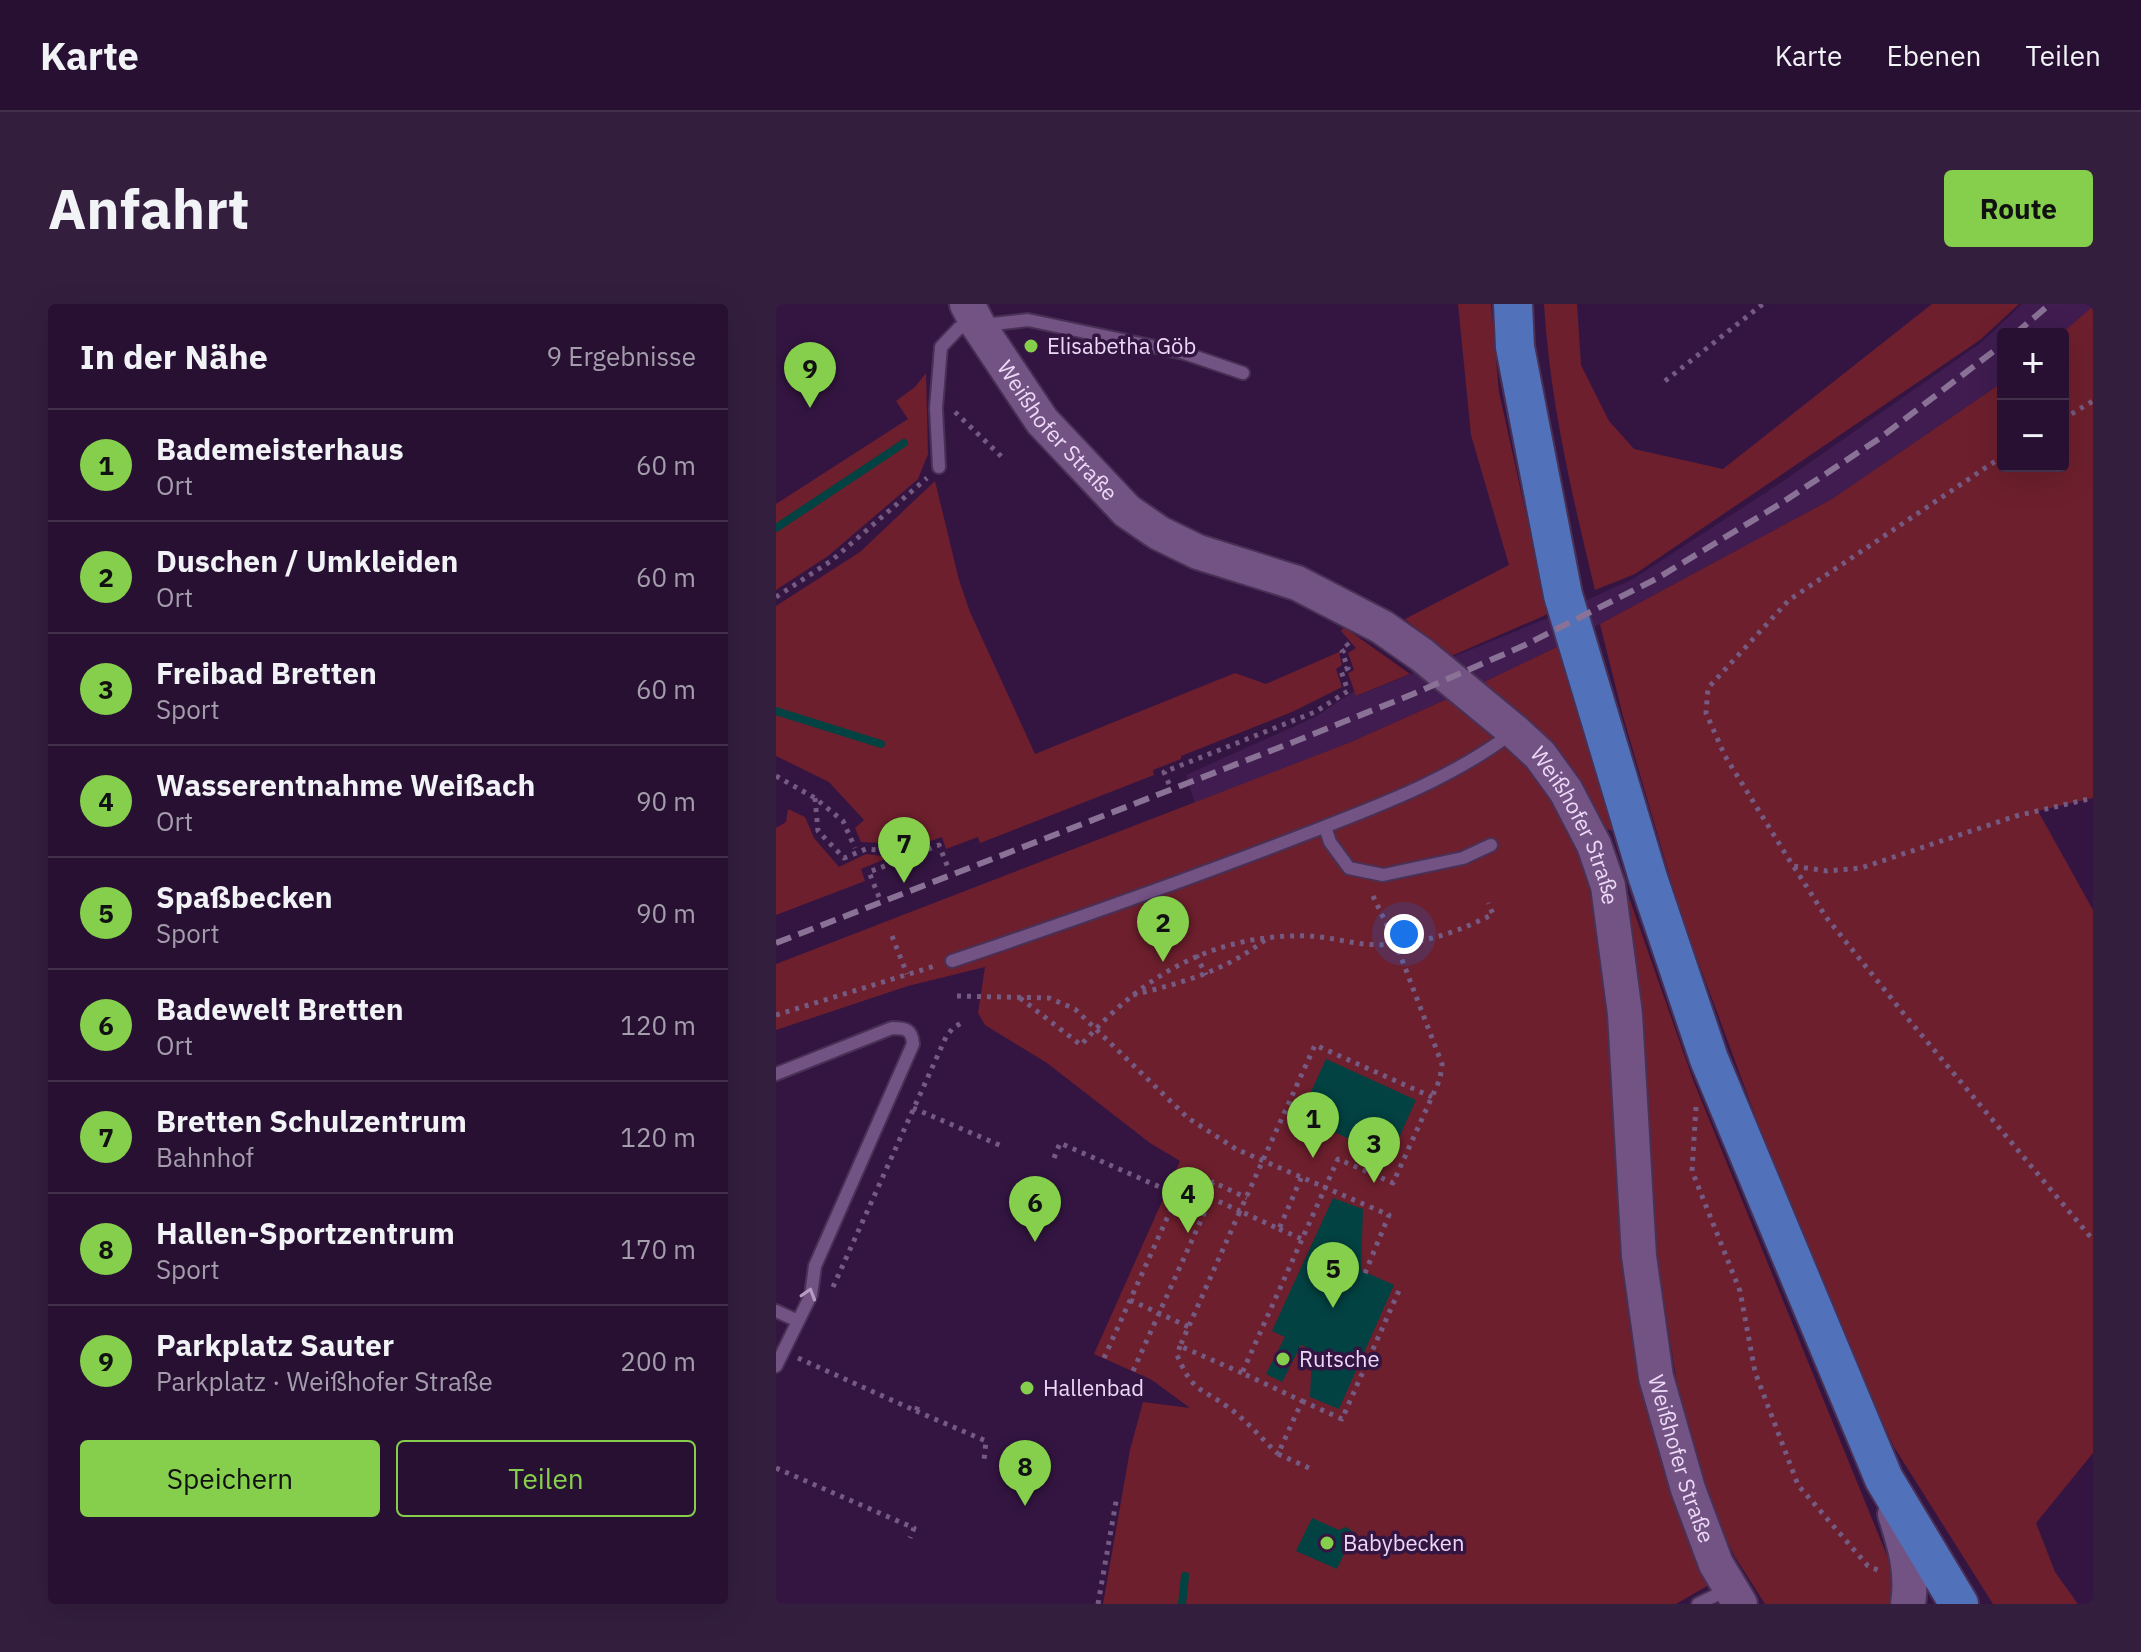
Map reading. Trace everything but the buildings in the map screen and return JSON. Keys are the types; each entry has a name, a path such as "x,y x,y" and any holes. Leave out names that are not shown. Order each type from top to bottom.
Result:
{"main road":[{"path":"1513,304 1515,347 1563,595 1648,878 1709,1059 1884,1479 1908,1555 1910,1594"},
{"name":"Weißhofer Straße","path":"973,314 1042,421 1127,511 1159,533 1198,552 1297,583 1382,627 1422,655 1514,731 1540,755 1560,781 1594,845 1608,886 1625,1014 1639,1256 1656,1377 1688,1489 1716,1564 1719,1598"},
{"path":"1884,1479 1959,1604"}],"lane":[{"name":"Weißhofer Straße","path":"939,467 941,347 973,314 1028,320 1184,353 1243,373"},
{"path":"952,961 1135,900 1325,827 1456,771 1497,746 1514,731"},
{"path":"1325,827 1330,842 1349,868 1383,875 1463,858 1491,845"},
{"path":"776,1074 892,1028 903,1028 912,1036 913,1044 815,1266 811,1295 776,1366"},
{"path":"776,1311 798,1321"}],"path":[{"path":"1665,381 1763,304"},
{"path":"938,395 1003,458"},
{"path":"2069,415 2093,401"},
{"path":"1997,460 1789,600 1708,688 1706,713 1725,756 1826,917 2093,1240"},
{"path":"776,597 831,561 939,467"},
{"path":"1169,784 1164,772 1315,712 1348,691 1341,671 1348,668 1342,652 1349,647 1339,635"},
{"path":"776,776 815,798 843,821 855,848"},
{"path":"815,798 818,831 844,858 866,849 902,852 904,858"},
{"path":"1793,866 1827,871 1861,868 2016,816 2093,798"},
{"path":"879,897 869,872 904,858 939,845 949,870"},
{"path":"1242,1373 1338,1159 1393,1183 1440,1079 1442,1064 1439,1050 1396,944 1370,890"},
{"path":"1020,998 1081,1045 1132,996 1169,969 1196,955 1268,937 1315,937 1364,944 1396,944 1438,938 1493,914 1488,903"},
{"path":"892,936 907,974"},
{"path":"1132,996 1206,975 1249,952 1268,937"},
{"path":"1196,955 1206,975"},
{"path":"776,1015 952,961"},
{"path":"957,996 1049,998 1075,1009 1188,1118 1236,1149 1389,1215 1363,1278"},
{"path":"827,1299 946,1037 964,1021"},
{"path":"1309,1468 1278,1454 1227,1407 1207,1396 1188,1379 1177,1355 1315,1045 1432,1097"},
{"path":"1709,1059 1693,1115 1692,1171 1740,1291 1755,1372 1798,1485 1868,1566 1904,1583 1910,1594"},
{"path":"913,1108 1004,1147"},
{"path":"1054,1158 1060,1143 1178,1195"},
{"path":"1279,1229 1302,1176"},
{"path":"1211,1185 1213,1182 1247,1198"},
{"path":"1104,1358 1182,1185 1302,1239"},
{"path":"1133,1371 1211,1198"},
{"path":"1180,1346 1342,1419 1401,1286"},
{"path":"1130,1300 1189,1327"},
{"path":"794,1356 986,1441 984,1460"},
{"path":"916,1411 920,1401"},
{"path":"1278,1454 1302,1401"},
{"path":"776,1468 914,1528 910,1538"},
{"path":"1098,1604 1108,1530 1117,1496"}],"shaded area":[{"path":"1458,304 1491,304 1499,392 1548,614 1449,657 1405,619 1509,565 1471,435"},
{"path":"1544,304 1577,304 1581,365 1609,421 1634,449 1723,469 1932,304 2019,304 1980,340 1635,574 1595,590 1557,413"},
{"path":"2022,304 2093,304 2068,328 1997,328 1997,386 1832,499 1561,645 1482,683 1351,742 1195,804 1186,775 1317,716 1354,691 1357,696 1543,620 1633,579 1785,480 1982,342"},
{"path":"2093,306 2093,798 2038,811 2093,910 2093,1453 2036,1523 2055,1572 2078,1604 1993,1604 1894,1447 1808,1258 1681,915 1623,716 1600,624 1832,499 1997,386 1997,472 2069,472 2068,328"},
{"path":"926,373 928,454 918,479 828,556 776,590 776,504 908,419 896,401 915,387"},
{"path":"935,481 970,612 1035,754 1235,673 1266,684 1339,652 1342,665 1336,669 1342,687 1292,712 1181,756 1181,759 1153,770 1154,775 980,843 978,837 946,849 942,837 908,849 905,844 861,842 855,828 864,820 829,782 776,756 776,606 860,552"},
{"path":"1344,627 1410,674 1356,696 1348,673 1354,670 1348,653 1356,648 1341,631"},
{"path":"1561,645 1615,831 1601,828 1482,683"},
{"path":"1447,699 1537,772 1600,885 1633,1292 1709,1585 1676,1604 1103,1604 1130,1450 1143,1402 1190,1408 1152,1380 1094,1354 1180,1161 1150,1143 1047,1063 985,1025 978,1013 985,967 908,986 776,1030 776,964 1351,742"},
{"path":"788,809 805,817 814,838 839,867 866,854 890,857 861,869 865,881 776,915 776,828 786,822"},
{"path":"1617,863 1693,1080 1899,1585 1892,1604 1765,1604 1735,1557 1706,1499 1679,1396 1655,1247"},
{"path":"1326,1059 1416,1100 1390,1158 1300,1116"},
{"path":"1333,1198 1363,1209 1361,1270 1394,1285 1339,1409 1310,1397 1312,1350 1301,1345 1282,1382 1266,1374 1285,1337 1272,1331"},
{"name":"Babybecken","path":"1312,1518 1339,1530 1346,1527 1357,1534 1353,1546 1346,1550 1337,1569 1296,1551"}],"waterway":[{"path":"776,528 904,443"},
{"path":"776,711 881,744"},
{"path":"1182,1604 1185,1576"}],"railway":[{"path":"2022,328 2050,304"},
{"path":"776,943 1296,741 1525,645 1656,579 1780,504 1880,438 1997,349"}],"place":[{"name":"Elisabetha Göb","path":"1031,346"},
{"name":"Parkplatz Sauter","path":"810,408"},
{"name":"Bretten Schulzentrum","path":"904,883"},
{"name":"Duschen / Umkleiden","path":"1163,962"},
{"name":"Bademeisterhaus","path":"1313,1158"},
{"name":"Freibad Bretten","path":"1374,1183"},
{"name":"Wasserentnahme Weißach","path":"1188,1233"},
{"name":"Badewelt Bretten","path":"1035,1242"},
{"name":"Spaßbecken","path":"1333,1308"},
{"name":"Rutsche","path":"1283,1359"},
{"name":"Hallenbad","path":"1027,1388"},
{"name":"Hallen-Sportzentrum","path":"1025,1506"},
{"name":"Babybecken","path":"1327,1543"}]}
